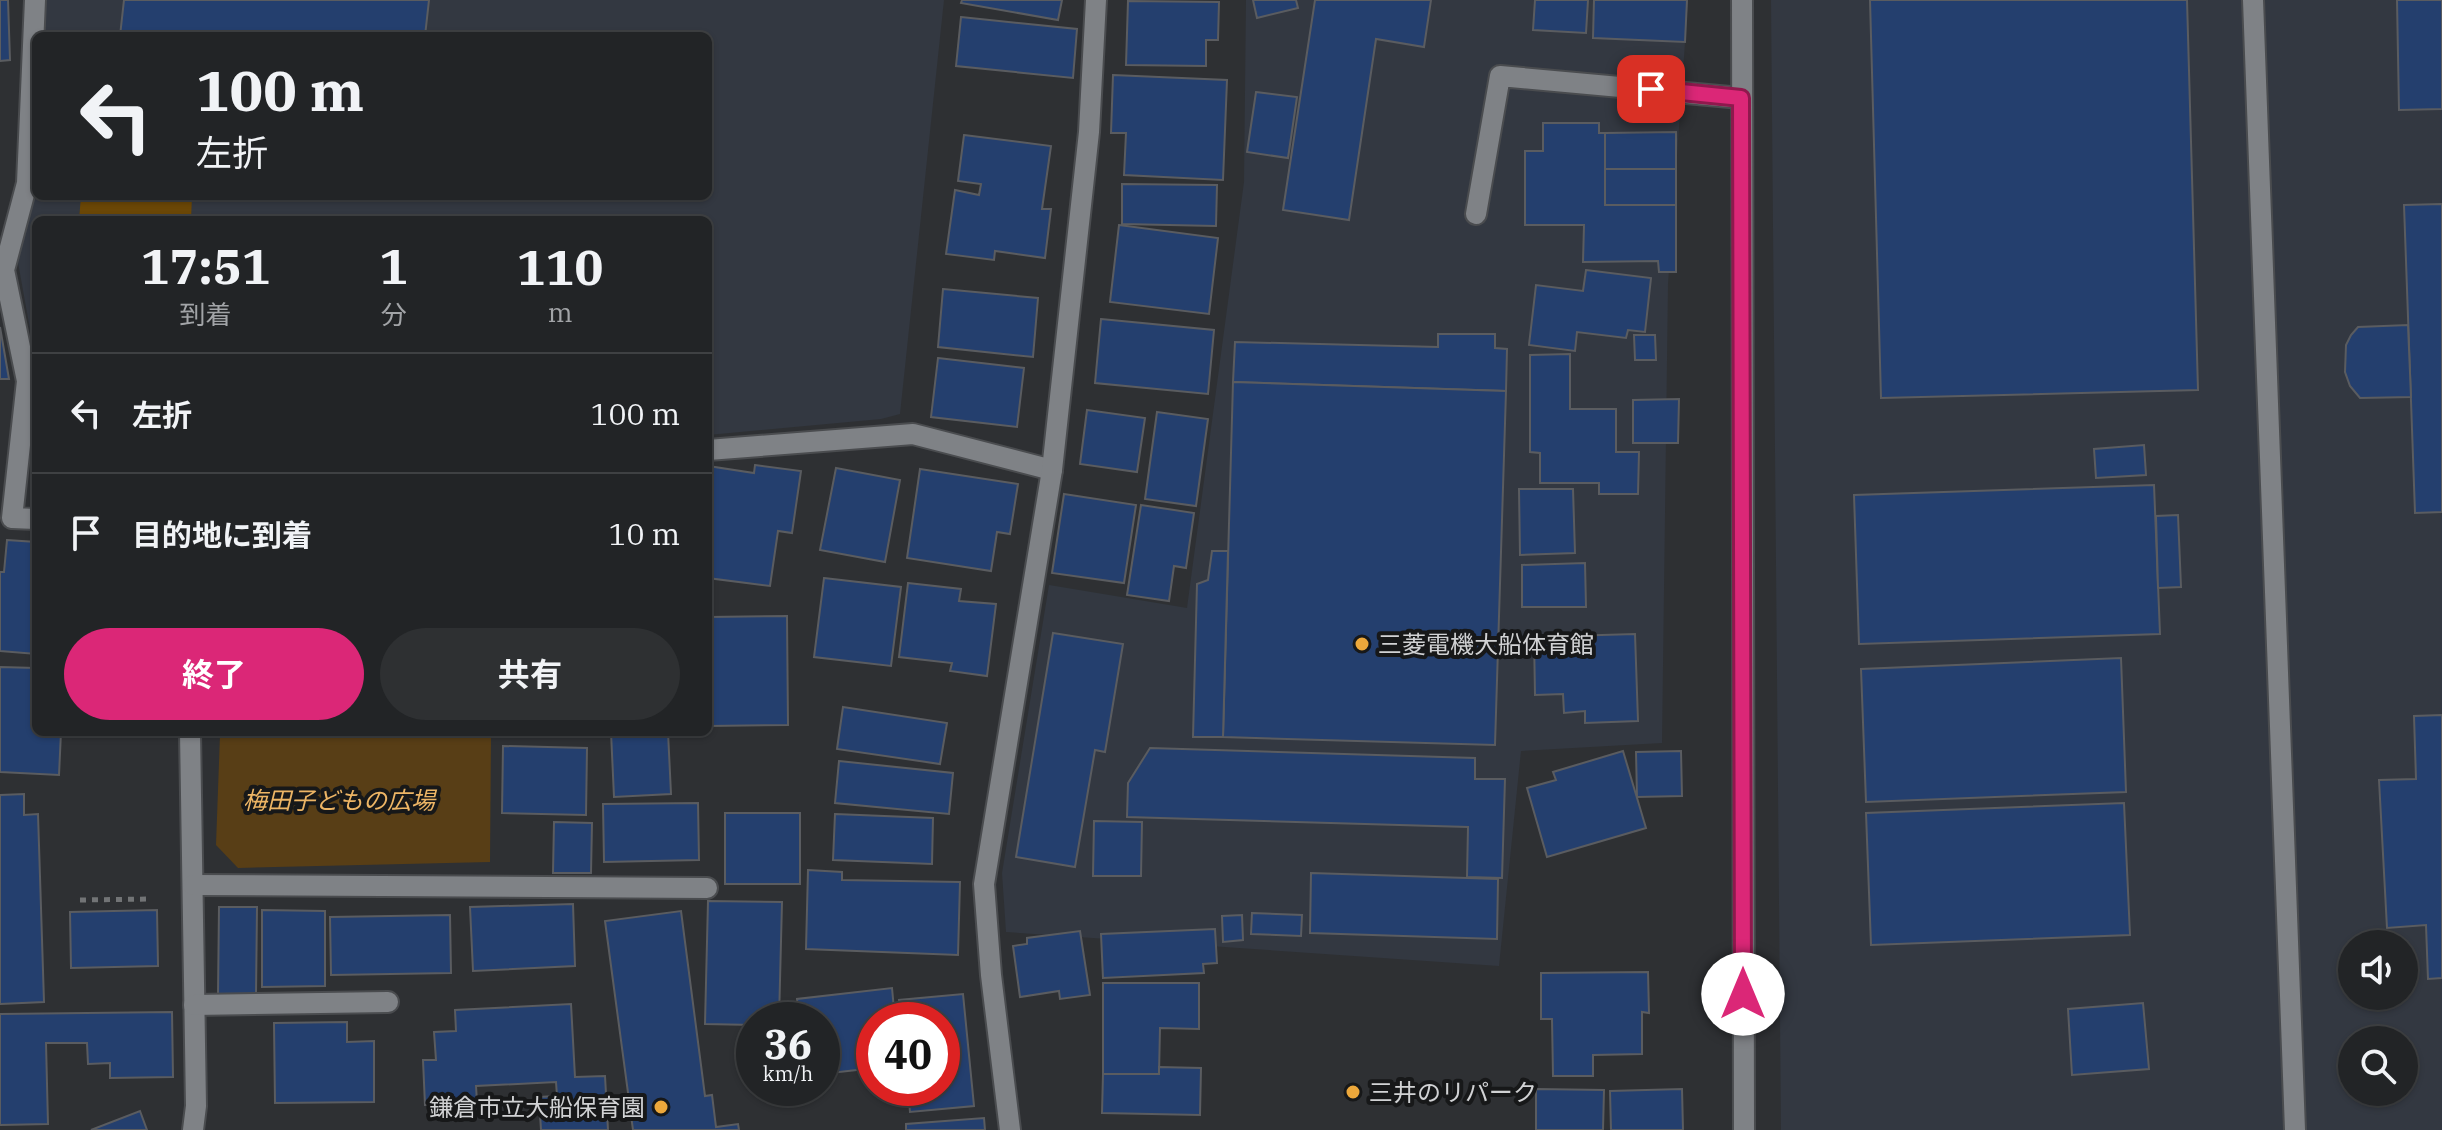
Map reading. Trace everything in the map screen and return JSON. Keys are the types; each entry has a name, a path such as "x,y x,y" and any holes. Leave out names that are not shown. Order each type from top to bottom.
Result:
{"street":[{"path":"34,32 35,0"},
{"path":"1010,1130 991,975 984,884 1052,470 1089,132 1096,0"},
{"path":"1742,0 1744,1130"},
{"path":"2253,0 2295,1130"},
{"path":"32,69 27,183 2,270 27,381 6,519 32,519"},
{"path":"1476,214 1500,76 1741,98"},
{"path":"712,450 913,434 1052,470"},
{"path":"190,736 196,1106 193,1130"},
{"path":"193,892 707,888"},
{"path":"194,1005 388,1002"}],"path":[{"path":"80,900 193,892"}],"shaded area":[{"path":"41,0 944,0 900,414 881,419 712,435 712,216 32,216 32,340 17,257 32,139 32,200 712,200 712,32 39,32"},
{"path":"1246,0 1688,0 1668,284 1662,743 1521,751 1499,966 1006,932 1002,873 1049,585 1187,608 1244,182"},
{"path":"1771,0 2442,0 2442,1130 1781,1130"},
{"path":"81,200 192,200 191,216 79,216"}],"green space":[{"name":"梅田子どもの広場","path":"220,736 491,736 490,862 238,868 216,845"}],"building":[{"path":"0,0 8,0 10,60 0,61"},
{"path":"124,0 429,0 425,32 120,32"},
{"path":"962,0 1062,0 1058,20 961,3"},
{"path":"1253,0 1296,0 1298,8 1257,18"},
{"path":"1315,0 1431,0 1424,47 1376,39 1349,220 1283,210"},
{"path":"1535,0 1588,0 1586,33 1533,30"},
{"path":"1594,0 1687,0 1685,42 1593,38"},
{"path":"1870,0 2187,0 2198,390 1881,398"},
{"path":"2397,0 2442,0 2442,109 2399,110"},
{"path":"1128,1 1219,2 1218,40 1206,40 1206,66 1126,65"},
{"path":"961,17 1077,29 1073,78 956,66"},
{"path":"1113,75 1227,80 1223,180 1124,175 1126,133 1111,133"},
{"path":"1256,92 1297,97 1288,158 1247,152"},
{"path":"1543,123 1599,123 1599,133 1605,133 1605,205 1676,205 1676,272 1659,272 1658,261 1583,262 1584,225 1525,225 1525,151 1543,151"},
{"path":"1676,132 1676,169 1605,169 1605,133"},
{"path":"964,135 1051,146 1042,209 1051,209 1045,258 995,251 994,260 946,254 955,190 979,195 981,184 958,181"},
{"path":"1605,169 1676,169 1676,205 1605,205"},
{"path":"1122,184 1217,185 1216,226 1122,224"},
{"path":"2442,204 2442,512 2415,513 2404,205"},
{"path":"1119,225 1218,238 1209,314 1110,302"},
{"path":"1586,270 1651,278 1645,332 1628,330 1626,338 1577,332 1575,351 1529,345 1536,285 1583,291"},
{"path":"943,289 1038,298 1033,357 938,347"},
{"path":"1101,319 1214,330 1208,394 1095,383"},
{"path":"2408,325 2411,397 2360,398 2350,386 2345,372 2346,345 2351,335 2358,327"},
{"path":"0,327 9,379 0,379"},
{"path":"1438,334 1495,334 1495,348 1507,349 1506,391 1233,382 1235,342 1438,347"},
{"path":"1634,335 1655,335 1656,360 1635,360"},
{"path":"1570,354 1570,409 1616,409 1616,452 1639,452 1638,494 1599,494 1599,483 1540,483 1540,453 1530,452 1530,355"},
{"path":"938,358 1024,368 1017,427 931,417"},
{"name":"三菱電機大船体育館","path":"1233,382 1506,391 1495,745 1223,737"},
{"path":"1679,399 1678,443 1633,443 1633,400"},
{"path":"1087,410 1145,418 1137,472 1080,464"},
{"path":"1157,412 1208,419 1196,506 1145,499"},
{"path":"2144,445 2146,475 2096,478 2094,449"},
{"path":"755,465 801,471 792,533 778,531 770,586 712,579 712,467 754,473"},
{"path":"836,468 900,480 885,562 820,550"},
{"path":"920,469 1018,484 1010,534 997,532 991,571 907,558"},
{"path":"2154,485 2160,634 1859,644 1854,495"},
{"path":"1519,489 1573,489 1575,553 1520,555"},
{"path":"1064,494 1136,505 1124,583 1052,573"},
{"path":"1141,505 1194,513 1186,568 1174,566 1169,601 1127,595"},
{"path":"2178,515 2181,587 2158,588 2156,516"},
{"path":"7,540 32,542 32,654 0,651 0,572 4,572"},
{"path":"1212,551 1228,551 1223,737 1193,737 1197,584 1208,580"},
{"path":"1585,563 1586,607 1522,607 1522,565"},
{"path":"824,578 901,587 891,666 814,657"},
{"path":"908,583 961,589 959,601 996,604 987,676 950,671 952,663 899,657"},
{"path":"787,616 788,725 712,726 712,617"},
{"path":"1053,633 1123,644 1105,752 1095,750 1075,867 1016,857"},
{"path":"1635,634 1638,721 1585,723 1585,711 1564,713 1563,694 1535,695 1534,637"},
{"path":"2121,658 2126,792 1866,802 1861,669"},
{"path":"0,667 32,668 32,736 61,736 59,775 0,772"},
{"path":"843,707 947,723 940,764 837,749"},
{"path":"2442,715 2442,978 2428,979 2426,925 2387,928 2379,780 2416,779 2414,716"},
{"path":"611,736 668,736 671,794 614,797"},
{"path":"503,746 587,748 586,815 502,813"},
{"path":"1150,748 1475,758 1475,779 1505,779 1502,878 1467,877 1468,827 1127,817 1128,783"},
{"path":"1623,751 1646,828 1547,857 1527,788 1556,780 1553,772"},
{"path":"1681,751 1682,796 1637,797 1636,752"},
{"path":"839,761 953,773 949,814 835,803"},
{"path":"24,794 24,815 38,814 44,1002 0,1004 0,795"},
{"path":"698,803 699,860 604,862 603,804"},
{"path":"2124,803 2130,935 1871,945 1866,813"},
{"path":"725,813 800,813 800,884 725,884"},
{"path":"835,814 933,818 932,864 833,860"},
{"path":"1094,821 1142,822 1141,876 1093,876"},
{"path":"554,822 592,823 591,873 553,873"},
{"path":"808,870 842,872 842,880 960,882 958,955 806,949"},
{"path":"1311,873 1498,879 1497,939 1310,933"},
{"path":"708,901 782,902 779,1002 736,1002 736,1025 705,1024"},
{"path":"573,904 575,966 473,971 470,907"},
{"path":"219,907 257,907 256,995 218,995"},
{"path":"157,910 158,966 71,968 70,912"},
{"path":"262,910 325,911 325,986 262,987"},
{"path":"681,911 705,1096 712,1095 716,1127 738,1124 739,1130 633,1130 605,921"},
{"path":"1252,913 1302,915 1301,936 1251,934"},
{"path":"450,915 451,973 331,975 330,917"},
{"path":"1242,915 1243,940 1223,942 1222,916"},
{"path":"1215,929 1217,963 1203,964 1204,973 1103,978 1101,934"},
{"path":"1080,931 1090,995 1060,999 1059,991 1020,997 1013,946 1027,944 1027,938"},
{"path":"1648,972 1649,1013 1642,1012 1642,1054 1593,1055 1593,1076 1553,1076 1552,1019 1541,1019 1541,973"},
{"path":"1103,983 1199,983 1199,1029 1160,1028 1159,1074 1103,1074"},
{"path":"892,988 893,1002 856,1002 856,1070 840,1072 840,1002 797,1002 797,999"},
{"path":"963,994 974,1106 910,1112 910,1106 960,1106 960,1002 899,1000"},
{"path":"2143,1003 2149,1069 2072,1075 2068,1009"},
{"path":"571,1004 575,1077 605,1076 608,1130 541,1130 539,1097 557,1096 556,1082 476,1086 477,1102 425,1105 423,1060 436,1060 434,1032 456,1031 455,1010"},
{"path":"172,1012 173,1077 110,1078 110,1063 88,1064 87,1043 46,1043 48,1124 0,1125 0,1014"},
{"path":"347,1022 347,1042 374,1041 374,1102 275,1103 274,1023"},
{"path":"1159,1067 1201,1068 1200,1115 1102,1113 1103,1074 1159,1074"},
{"path":"1536,1089 1604,1090 1603,1130 1536,1130"},
{"path":"1682,1089 1683,1130 1611,1130 1610,1091"},
{"path":"140,1111 147,1130 91,1130"},
{"path":"984,1118 985,1130 906,1130 906,1124"}],"place":[{"name":"三菱電機大船体育館","path":"1362,644"},
{"name":"三井のリパーク","path":"1353,1092"},
{"name":"鎌倉市立大船保育園","path":"661,1107"}],"route":[{"path":"1651,89 1741,98 1743,994"}]}
